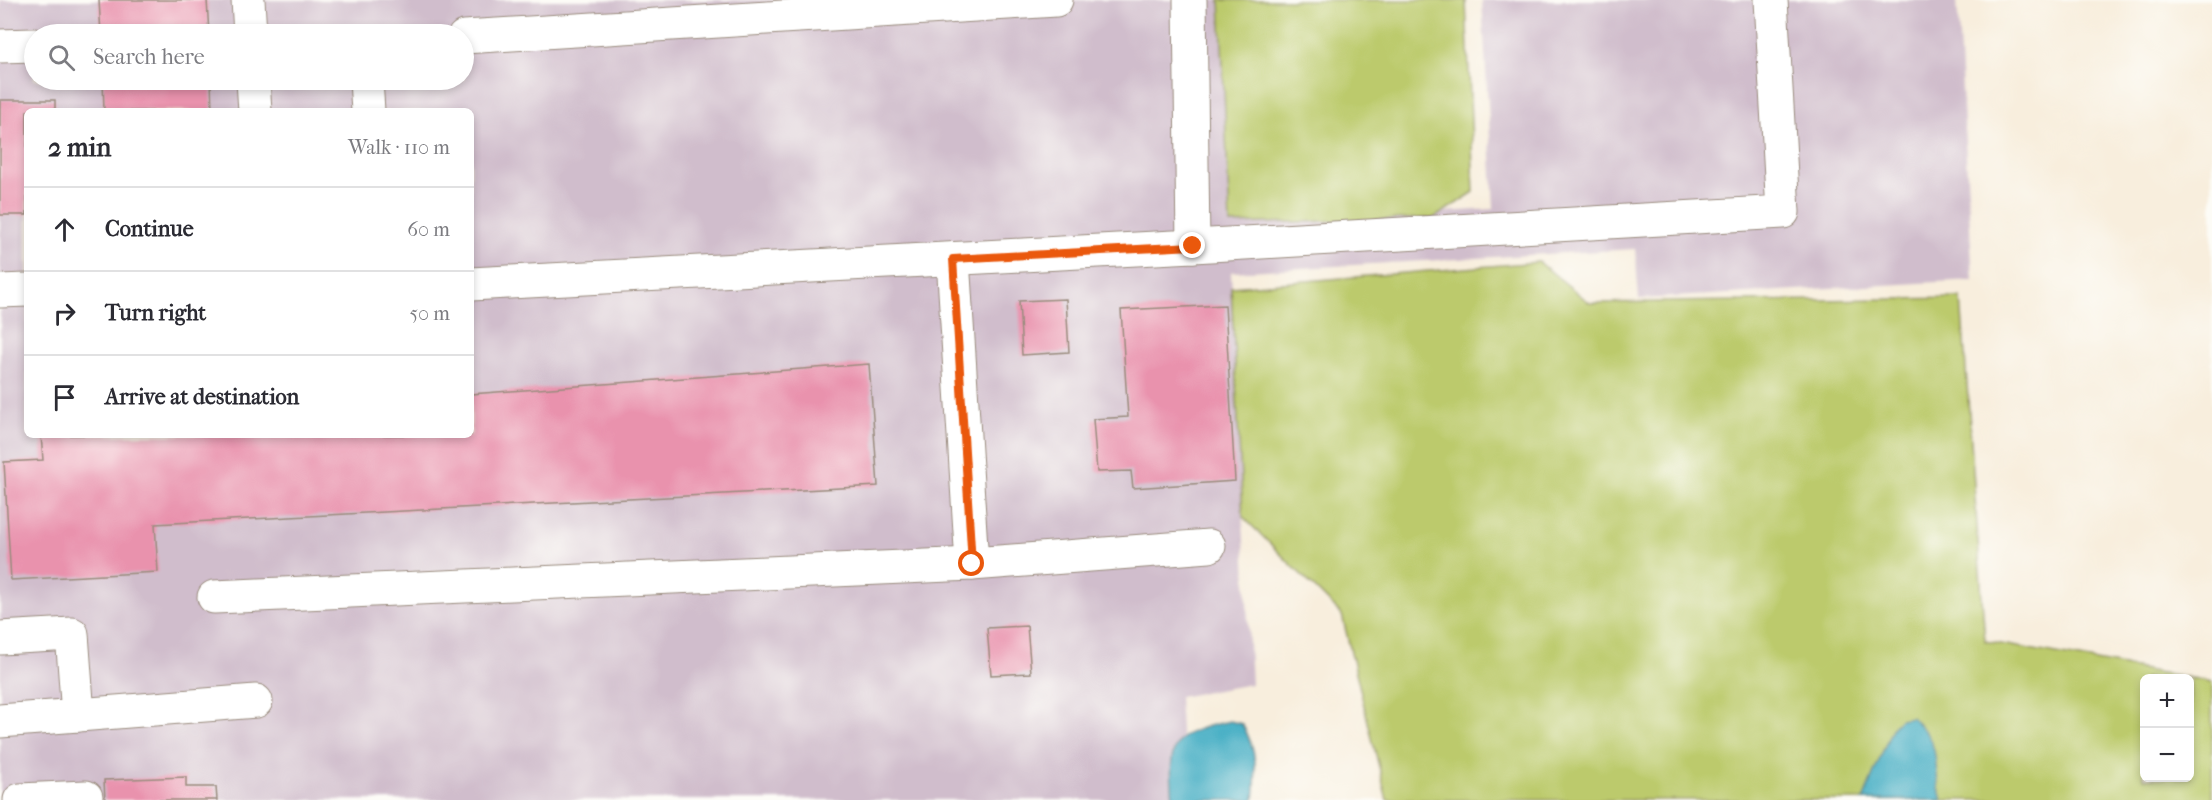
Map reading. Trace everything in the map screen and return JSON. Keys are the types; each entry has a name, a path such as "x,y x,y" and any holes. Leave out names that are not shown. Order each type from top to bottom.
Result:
{"lane":[{"path":"248,0 249,24"},
{"path":"474,36 1056,0"},
{"path":"1190,0 1193,246"},
{"path":"474,284 1782,212 1771,0"},
{"path":"0,46 24,45"},
{"path":"254,90 255,108"},
{"path":"367,90 368,108"},
{"path":"953,259 972,564"},
{"path":"0,291 24,290"},
{"path":"214,597 972,564 1209,546"},
{"path":"0,638 72,634 78,715"},
{"path":"0,720 256,700"},
{"path":"20,800 86,797"}],"shaded area":[{"path":"0,0 1220,0 1230,224 1494,209 1482,0 1957,0 1973,280 1639,299 1635,249 1231,272 1251,684 1179,697 1185,800 0,800"}],"green space":[{"path":"1220,0 1466,0 1474,192 1434,218 1230,224"},
{"path":"1539,262 1590,303 1961,298 1985,641 2168,674 2140,674 2140,782 2194,782 2194,679 2212,682 2212,800 1387,800 1342,615 1243,517 1231,287"}],"water":[{"path":"1911,717 1929,737 1933,746 1942,800 1863,800 1893,726 1900,719"},
{"path":"1230,721 1242,724 1251,742 1256,779 1254,800 1173,800 1173,753 1178,743 1196,730"}],"building":[{"path":"99,0 207,0 208,24 100,24"},
{"path":"103,90 211,90 212,108 104,108"},
{"path":"0,100 55,100 55,108 24,108 24,215 0,215"},
{"path":"1066,299 1069,352 1022,355 1019,301"},
{"path":"1225,305 1235,481 1133,488 1131,471 1097,472 1093,419 1128,417 1121,310"},
{"path":"869,364 878,486 155,524 158,572 11,580 4,462 43,460 41,438 474,438 474,394"},
{"path":"1027,626 1031,673 991,675 987,628"},
{"path":"186,777 186,787 216,787 217,800 105,800 104,780"}],"route":[{"path":"972,564 953,259 1193,246"}]}
